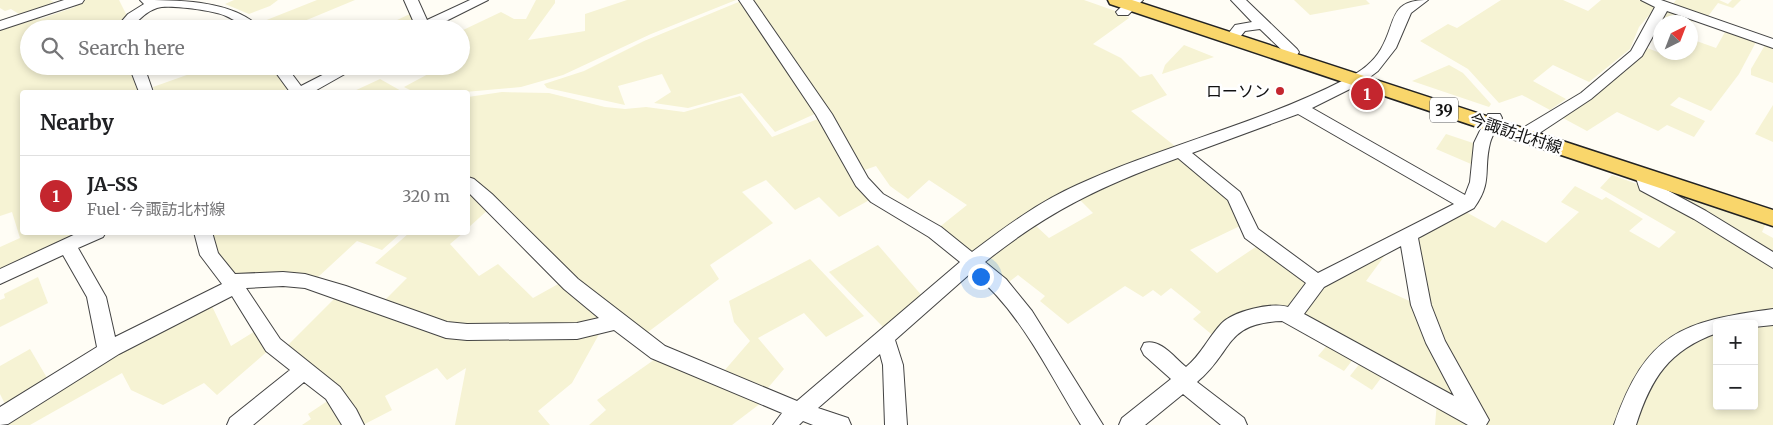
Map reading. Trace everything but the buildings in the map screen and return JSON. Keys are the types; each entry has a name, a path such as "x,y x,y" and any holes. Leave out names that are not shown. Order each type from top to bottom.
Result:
{"main road":[{"name":"今諏訪北村線","path":"1129,4 1292,52 1359,78"},
{"name":"今諏訪北村線","path":"1129,4 1493,121 1643,175 1773,218"},
{"name":"今諏訪北村線","path":"1493,121 1532,130 1773,209"}],"street":[{"path":"0,26 77,0"},
{"path":"411,0 417,20"},
{"path":"437,20 481,0"},
{"path":"746,0 824,114 862,182 877,198 934,232 999,284 1025,316 1092,425"},
{"path":"1238,0 1292,52"},
{"path":"784,425 1001,239 1056,203 1082,189 1300,108 1359,78 1378,65 1392,43 1406,10 1421,0"},
{"path":"130,20 151,2 219,6 240,14 246,20"},
{"path":"1532,130 1586,96 1637,53 1658,2 1773,44"},
{"path":"1235,34 1240,28 1262,24"},
{"path":"139,75 145,90"},
{"path":"285,75 296,90"},
{"path":"306,90 335,75"},
{"path":"1300,108 1468,204"},
{"path":"1292,316 1317,282 1408,233 1468,204 1476,195 1480,184 1482,143 1493,121"},
{"path":"1180,151 1234,196 1241,205 1246,226 1251,233 1317,282"},
{"path":"1643,175 1646,186 1700,215 1773,261"},
{"path":"470,185 486,198 571,284 617,322 658,352 799,411 840,425"},
{"path":"1408,233 1421,305 1436,343 1479,423"},
{"path":"0,278 90,235"},
{"path":"204,235 209,255 249,304 257,322 273,345 333,393 349,415 353,425"},
{"path":"68,247 96,297 108,351"},
{"path":"0,418 108,351 233,284 283,279 305,281 339,291 446,330 467,332 577,331 617,322"},
{"path":"1130,425 1202,366 1230,328 1259,314 1282,313 1292,316 1479,423"},
{"path":"1751,320 1773,317"},
{"path":"1625,425 1633,401 1649,373 1671,346 1713,326"},
{"path":"885,339 892,365 896,425"},
{"path":"1152,350 1236,425"},
{"path":"238,425 303,370"}],"shaded area":[{"path":"0,0 50,0 54,2 22,16 11,9 5,11 0,8"},
{"path":"82,0 119,0 128,18 126,20 25,20 38,16 40,19 75,7 73,3"},
{"path":"234,0 278,0 270,6 249,14 225,4"},
{"path":"317,0 355,0 307,20 267,20"},
{"path":"536,0 555,0 555,3 528,40 585,31 585,14 627,0 736,0 651,34 563,75 521,87 470,92 470,90 410,90 404,87 426,75 470,75 470,27 501,12 514,19 526,19"},
{"path":"754,0 1084,0 1121,13 1129,18 1093,44 1121,58 1140,77 1152,74 1167,95 1131,111 1176,147 976,253 966,254 937,229 967,205 929,180 908,199 890,186 876,166 859,172 752,2"},
{"path":"1294,0 1366,0 1370,4 1310,15"},
{"path":"1501,0 1563,0 1588,11 1601,0 1639,0 1656,7 1639,27 1630,49 1589,82 1553,65 1533,81 1566,99 1550,110 1522,95 1499,103 1468,69 1420,41 1448,24 1457,28"},
{"path":"1676,0 1719,0 1728,4 1732,0 1741,0 1733,8 1718,3 1706,19 1671,7"},
{"path":"741,1 819,112 775,132 742,93 688,108 654,103 671,92 662,74 618,86 625,105 547,88 544,84 584,71 644,41"},
{"path":"1667,10 1680,15 1664,15"},
{"path":"412,13 416,20 397,20"},
{"path":"20,22 20,75 135,75 141,90 20,90 20,235 81,235 0,271 0,247 20,238 12,212 0,216 0,28"},
{"path":"1725,32 1756,42 1739,74 1711,111 1679,97 1670,105 1705,121 1694,137 1667,125 1658,131 1617,112 1587,131 1561,117 1591,98 1643,55 1645,47 1653,50 1653,60 1698,60 1698,42 1716,48"},
{"path":"1184,45 1214,57 1162,74 1165,65"},
{"path":"1765,45 1773,48 1773,83 1751,75 1751,69"},
{"path":"1449,65 1463,73 1491,104 1489,107 1412,81"},
{"path":"187,75 278,75 288,89 154,90 153,87"},
{"path":"380,79 399,90 356,90"},
{"path":"502,92 549,93 605,107 625,109 646,107 684,112 740,96 772,137 823,117 873,198 839,217 819,197 795,210 766,180 742,192 773,223 710,265 719,279 644,335 596,297 487,191 470,178 470,97"},
{"path":"1773,105 1773,142 1755,134"},
{"path":"1446,134 1479,145 1478,167 1436,149"},
{"path":"1180,155 1230,196 1242,225 1190,250 1217,273 1260,244 1311,285 1289,311 1216,338 1193,319 1201,312 1171,288 1161,296 1153,290 1143,297 1125,286 1068,324 1040,301 1045,296 1018,275 1005,285 982,260 1034,224 1049,238 1093,213 1077,197"},
{"path":"1612,175 1640,185 1773,264 1773,313 1713,320 1641,372 1624,397 1615,425 1486,425 1427,308 1414,235 1466,212 1495,228 1502,220 1546,243 1579,212 1561,202 1575,186 1602,200 1606,197 1643,219 1629,231 1659,248 1676,232 1600,188"},
{"path":"470,191 490,208 470,226"},
{"path":"1666,191 1766,223 1762,232 1773,238 1773,259"},
{"path":"213,235 399,235 382,250 357,241 317,278 236,276 218,254"},
{"path":"407,235 461,235 450,244 479,276 498,264 533,298 560,283 605,321 577,325 467,329 384,301 407,278 375,263"},
{"path":"878,245 923,297 886,330 829,272"},
{"path":"1391,247 1366,281 1416,304 1467,410 1297,317 1324,286"},
{"path":"810,259 864,316 826,337 804,313 758,338 784,369 767,389 724,371 750,341 734,322 729,301"},
{"path":"38,277 48,303 0,327 0,300 5,298 4,294"},
{"path":"339,294 448,332 603,327 572,383 538,411 550,425 455,425 466,368 447,380 437,368 385,396 392,410 363,425 337,386 288,345"},
{"path":"210,302 231,346 257,330 270,349 217,395 204,383 163,405 131,390 122,373 30,425 9,425 6,418"},
{"path":"1773,320 1773,425 1629,425 1635,406 1674,349 1713,332 1713,410 1758,410 1758,323"},
{"path":"1329,343 1354,358 1344,371 1318,356"},
{"path":"30,349 50,383 8,410 0,394 0,366"},
{"path":"658,357 761,403 732,425 589,425 606,410 597,400"},
{"path":"1361,362 1384,374 1372,390 1350,376"},
{"path":"329,400 346,425 302,425 311,419 308,414"},
{"path":"1437,402 1476,425 1435,425"}],"place":[{"name":"ローソン","path":"1280,91"},
{"name":"JA-SS","path":"1367,94"}]}
